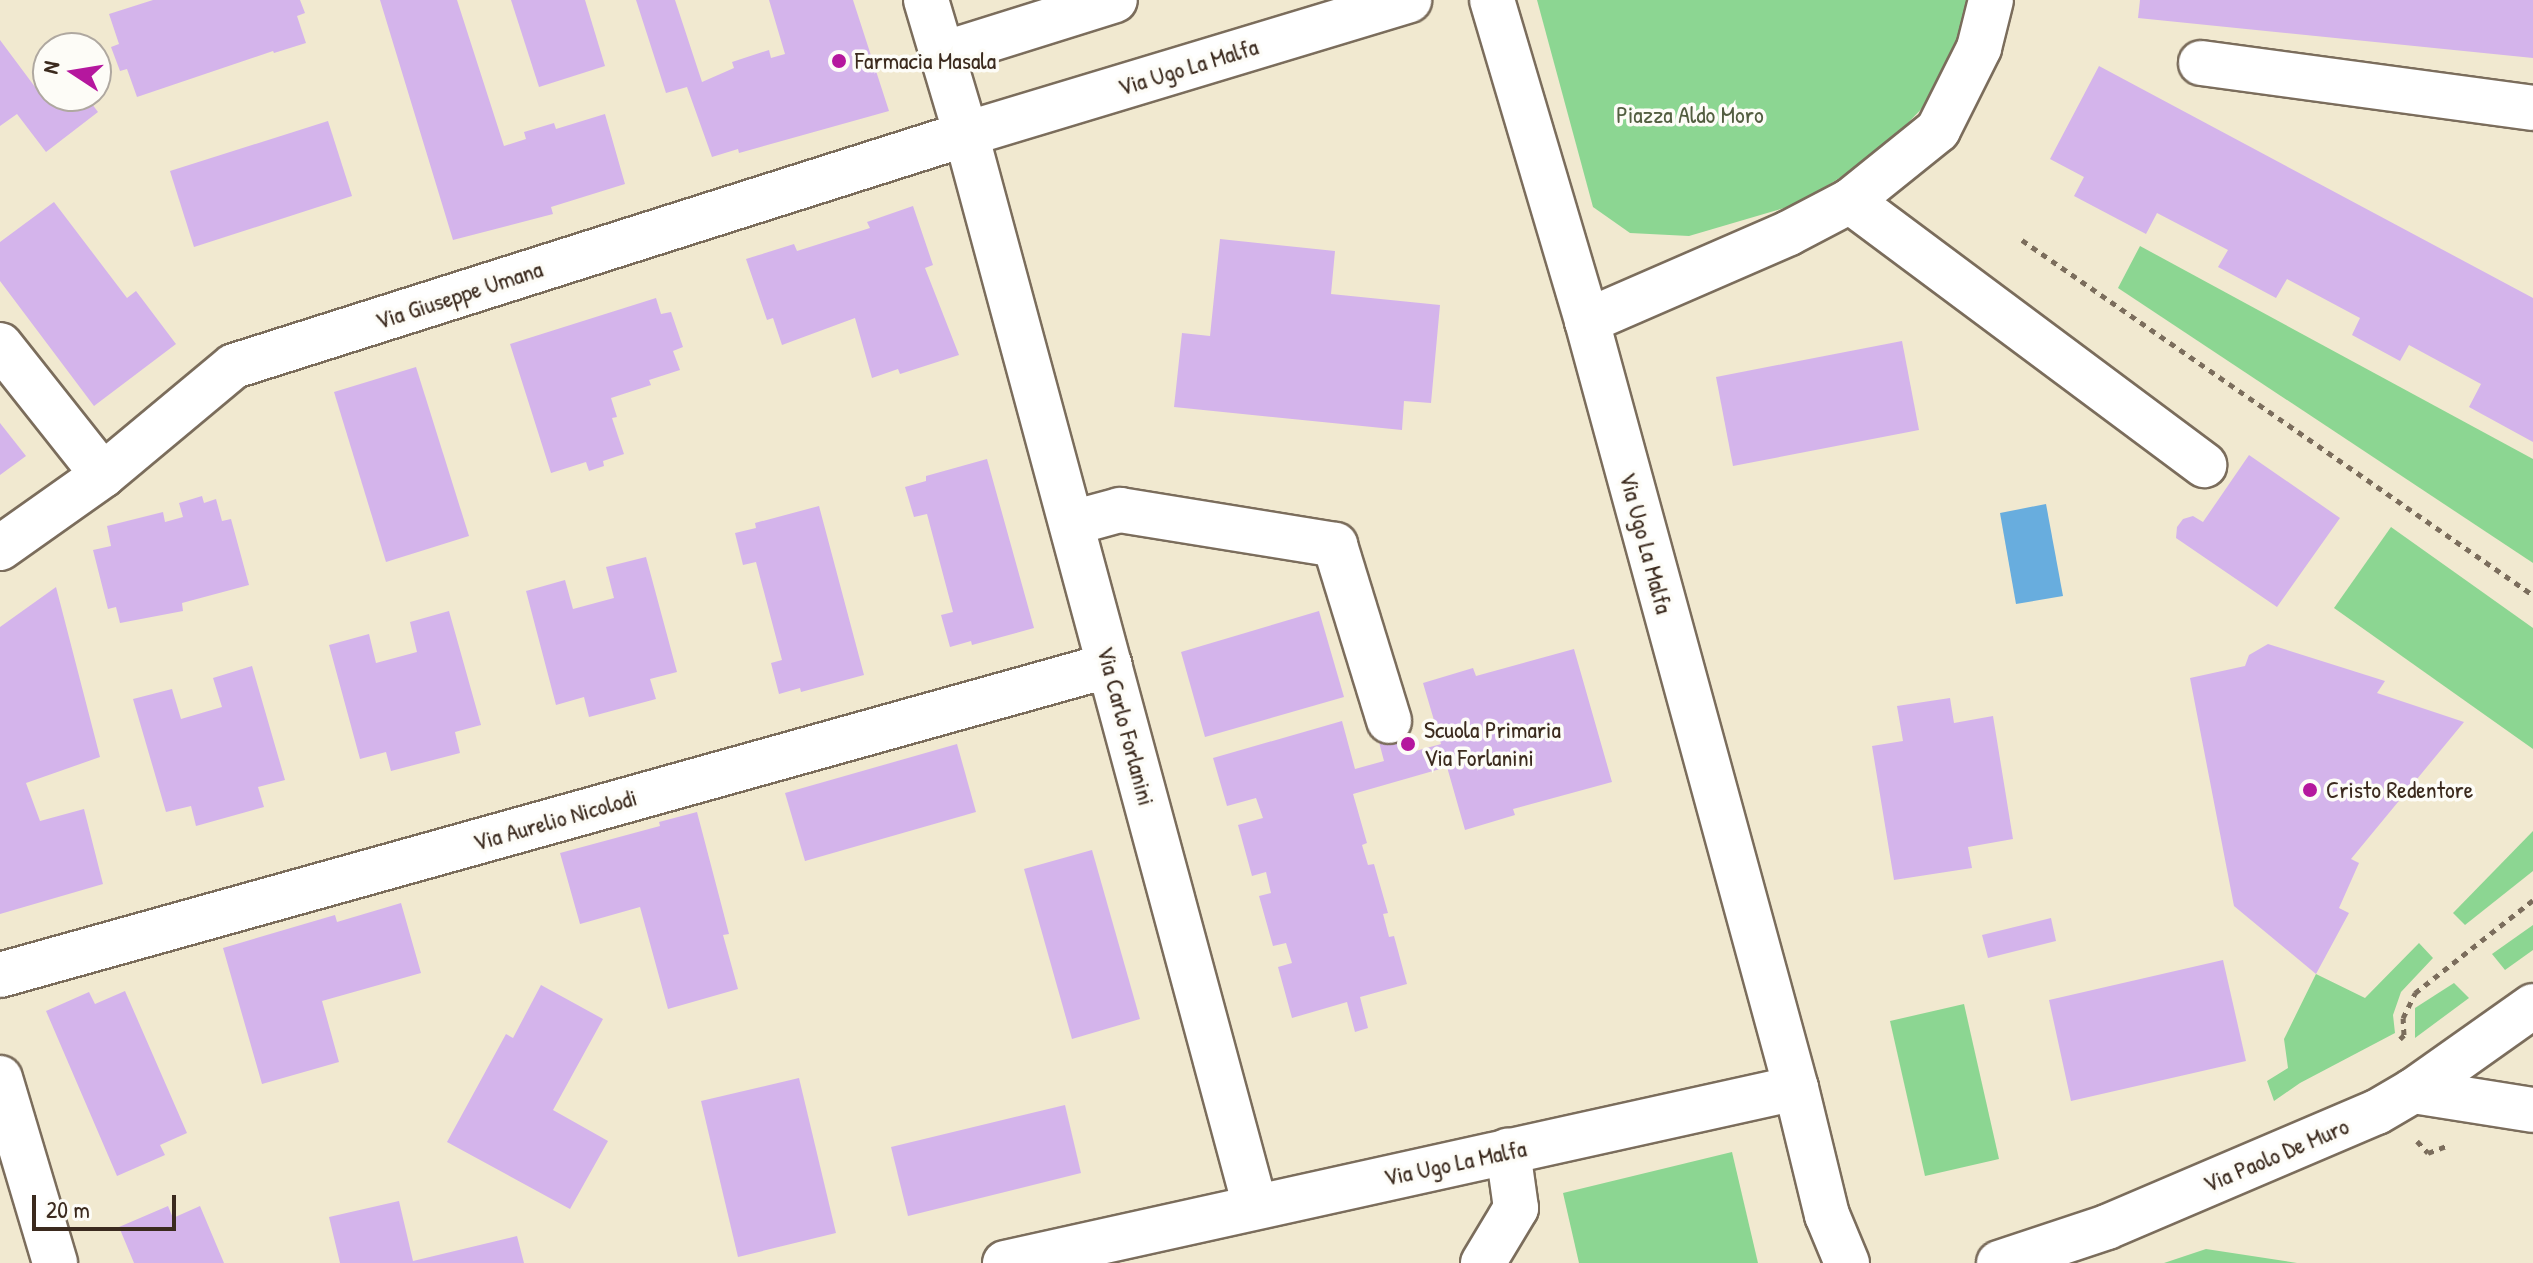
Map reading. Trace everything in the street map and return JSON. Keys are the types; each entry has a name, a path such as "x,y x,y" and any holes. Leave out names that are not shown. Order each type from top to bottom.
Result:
{"street":[{"name":"Via Carlo Forlanini","path":"926,0 966,134 1255,1206"},
{"path":"943,54 1115,0"},
{"name":"Via Ugo La Malfa","path":"966,134 1409,0"},
{"name":"Via Ugo La Malfa","path":"1492,0 1587,321 1796,1088 1827,1215 1847,1263"},
{"path":"1587,321 1789,233 1850,201 1938,130 1979,48 1991,0"},
{"path":"2201,63 2533,108"},
{"name":"Via Giuseppe Umana","path":"0,548 103,475 234,366 966,134"},
{"path":"1850,201 2204,465"},
{"path":"0,345 103,475"},
{"path":"1072,523 1120,510 1335,545 1389,721"},
{"name":"Via Aurelio Nicolodi","path":"0,975 1110,665"},
{"name":"Via Paolo De Muro","path":"1999,1263 2107,1227 2377,1112 2413,1091 2533,1006"},
{"path":"0,1078 55,1263"},
{"name":"Via Ugo La Malfa","path":"1255,1206 1796,1088"},
{"path":"2413,1091 2533,1110"},
{"path":"1483,1263 1516,1208 1508,1151"},
{"path":"1005,1263 1255,1206"}],"path":[{"path":"2022,240 2533,595"},
{"path":"2394,1045 2404,1035 2403,1018 2415,993 2533,900"}],"green space":[{"name":"Piazza Aldo Moro","path":"1537,0 1974,0 1963,42 1929,101 1878,154 1798,204 1689,236 1630,233 1593,207"},
{"path":"2140,246 2533,459 2533,563 2118,288"},
{"path":"2391,527 2533,628 2533,749 2334,608"},
{"path":"2533,831 2533,871 2465,925 2453,913"},
{"path":"2533,925 2533,950 2505,970 2492,954"},
{"path":"2419,943 2433,958 2401,992 2393,1015 2395,1033 2300,1083 2274,1101 2267,1081 2288,1068 2284,1039 2316,974 2365,998"},
{"path":"2454,983 2469,998 2415,1038 2415,1008"},
{"path":"1964,1004 1999,1159 1925,1176 1890,1021"},
{"path":"1732,1152 1758,1263 1579,1263 1563,1193"},
{"path":"2206,1249 2297,1263 2164,1263"}],"water":[{"path":"2046,504 2063,596 2016,604 2000,513"}],"building":[{"path":"153,0 300,0 305,13 297,16 306,43 273,51 137,97 127,69 120,71 112,50 119,44 109,14"},
{"path":"380,0 457,0 504,146 526,139 524,132 554,123 556,129 605,114 625,184 551,207 553,214 453,240"},
{"path":"511,0 585,0 605,66 539,87"},
{"path":"636,0 675,0 702,82 734,68 732,62 769,50 771,58 785,54 769,0 853,0 889,111 739,153 738,149 712,157 687,87 666,93"},
{"path":"2140,0 2533,0 2533,58 2138,18"},
{"path":"0,40 32,83 32,112 98,112 46,152 17,114 0,126"},
{"path":"2099,66 2533,298 2533,442 2469,407 2481,384 2409,345 2400,361 2352,335 2360,318 2287,279 2276,298 2218,267 2228,250 2157,213 2146,234 2074,196 2084,177 2050,159"},
{"path":"328,121 352,196 194,247 170,171"},
{"path":"54,202 127,298 136,291 176,344 94,406 0,281 0,242"},
{"path":"913,206 933,265 925,268 959,355 900,374 898,369 872,378 855,318 782,345 773,318 767,320 746,259 794,244 797,251 870,228 867,222"},
{"path":"1220,239 1335,251 1331,294 1440,305 1431,403 1404,401 1402,430 1174,407 1182,333 1210,336"},
{"path":"656,298 661,314 671,312 683,347 673,351 680,370 649,380 651,385 611,398 617,417 612,418 624,454 603,461 604,466 589,471 586,462 551,473 510,344"},
{"path":"1902,341 1919,430 1733,466 1716,377"},
{"path":"416,367 469,536 386,562 334,392"},
{"path":"0,423 26,456 0,475"},
{"path":"2249,455 2340,518 2277,607 2176,538 2177,527 2183,519 2193,516 2203,522"},
{"path":"987,459 1034,628 972,645 971,641 950,647 941,615 953,612 927,514 914,517 905,487 926,481 926,476"},
{"path":"202,496 204,503 216,499 222,521 231,519 249,585 182,603 183,611 120,623 116,607 108,609 93,550 111,546 107,526 163,512 165,522 183,517 179,503"},
{"path":"819,506 864,675 801,692 800,688 779,694 771,663 782,660 756,562 743,565 735,533 756,528 755,523"},
{"path":"646,557 677,672 650,679 656,699 589,717 584,697 556,705 526,591 565,580 573,609 614,598 606,567"},
{"path":"56,587 100,757 26,783 40,821 84,809 103,884 0,914 0,627"},
{"path":"449,611 481,725 455,732 460,753 391,771 386,752 360,759 329,645 369,634 376,663 417,652 410,622"},
{"path":"1319,611 1344,697 1205,737 1181,652"},
{"name":"Cristo Redentore","path":"2268,644 2385,681 2377,693 2464,722 2351,859 2359,863 2339,908 2349,913 2316,974 2234,906 2190,678 2245,666 2249,655"},
{"path":"1574,649 1612,782 1513,809 1515,815 1465,830 1447,767 1353,794 1367,843 1362,845 1368,865 1374,864 1388,913 1383,914 1389,937 1394,936 1407,984 1360,997 1368,1028 1355,1032 1347,1002 1292,1018 1278,967 1292,963 1286,943 1273,946 1259,896 1271,893 1266,872 1252,876 1238,825 1263,818 1256,798 1227,806 1213,758 1342,721 1355,769 1384,761 1376,731 1404,723 1412,752 1441,744 1423,683 1473,668 1476,676"},
{"path":"252,666 285,780 258,787 264,807 196,826 191,806 166,812 133,699 172,689 181,719 222,707 213,678"},
{"path":"1950,698 1954,723 1993,716 2013,839 1968,847 1972,868 1894,880 1872,746 1903,741 1897,706"},
{"path":"957,744 976,812 805,861 785,793"},
{"path":"697,812 729,934 723,935 738,989 668,1009 640,907 580,924 560,853 660,826 659,822"},
{"path":"1092,850 1140,1019 1072,1039 1024,869"},
{"path":"401,903 421,973 322,1001 339,1062 262,1084 223,948 335,915 337,922"},
{"path":"2051,918 2056,941 1988,958 1982,935"},
{"path":"2223,960 2246,1061 2071,1101 2049,1000"},
{"path":"541,985 603,1019 553,1110 608,1141 570,1209 447,1142 506,1034 513,1038"},
{"path":"125,991 187,1133 160,1145 165,1155 117,1176 46,1011 89,992 95,1004"},
{"path":"799,1078 836,1233 738,1257 701,1101"},
{"path":"1065,1105 1081,1173 908,1216 891,1147"},
{"path":"399,1201 413,1261 517,1236 524,1263 340,1263 329,1217"},
{"path":"168,1206 173,1218 200,1206 224,1263 134,1263 119,1227"}],"place":[{"name":"Farmacia Masala","path":"839,61"},
{"name":"Scuola Primaria Via Forlanini","path":"1408,744"},
{"name":"Cristo Redentore","path":"2310,790"}]}
